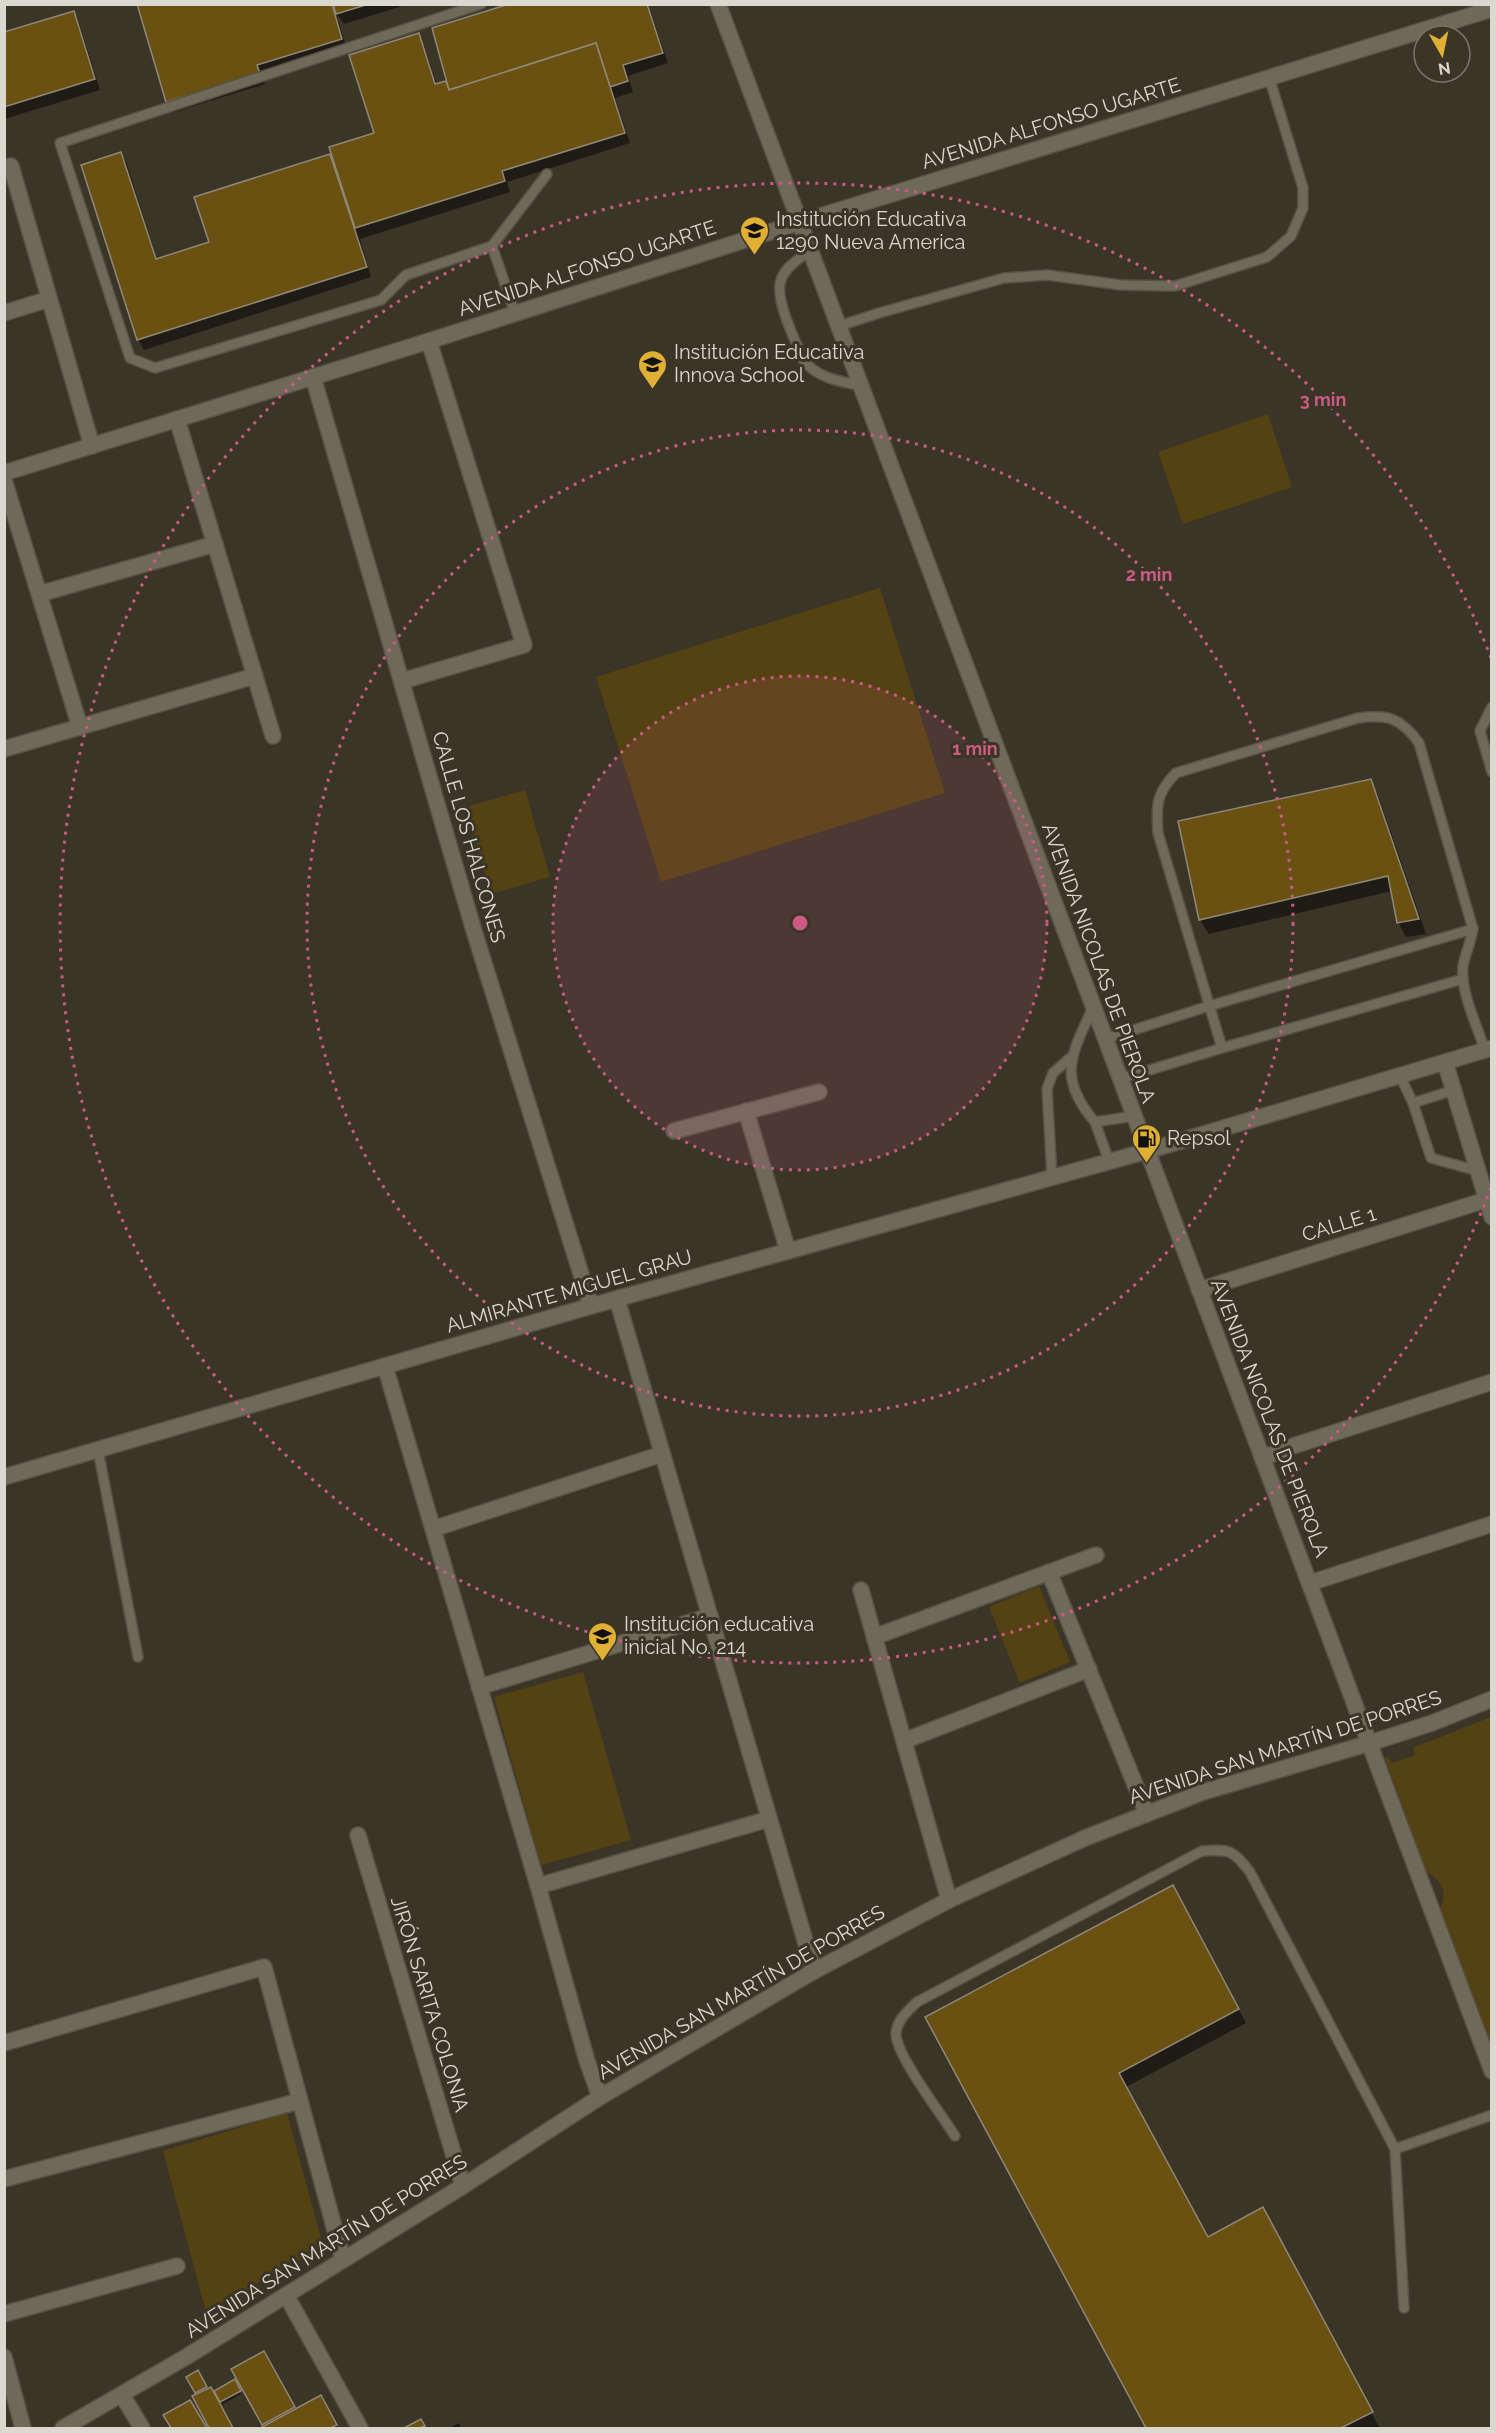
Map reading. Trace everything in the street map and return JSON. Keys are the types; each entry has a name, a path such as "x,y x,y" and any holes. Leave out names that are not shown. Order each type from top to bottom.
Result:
{"street":[{"name":"AVENIDA NICOLAS DE PIEROLA","path":"718,4 1491,2071"},
{"name":"AVENIDA ALFONSO UGARTE","path":"4,473 801,222 1491,9"},
{"path":"4,168 10,166 92,446"},
{"path":"4,312 49,299"},
{"path":"402,681 524,645 429,341"},
{"name":"CALLE LOS HALCONES","path":"313,377 474,931 591,1306"},
{"path":"177,419 273,736"},
{"path":"4,480 80,727"},
{"path":"39,594 215,544"},
{"path":"4,749 255,676"},
{"name":"ALMIRANTE MIGUEL GRAU","path":"4,1477 591,1306 1147,1151 1488,1049"},
{"path":"1445,1062 1478,1171 1489,1199 1491,1217"},
{"path":"674,1131 819,1092"},
{"path":"746,1111 788,1251"},
{"name":"CALLE 1","path":"1199,1290 1489,1199"},
{"path":"617,1299 814,1971"},
{"path":"385,1366 587,2061 600,2097"},
{"path":"1263,1458 1293,1446 1491,1382"},
{"path":"433,1528 662,1454"},
{"path":"1310,1582 1491,1524"},
{"path":"874,1637 1096,1555"},
{"path":"1049,1572 1148,1814"},
{"path":"861,1590 950,1900"},
{"path":"479,1687 710,1616"},
{"path":"904,1741 1089,1669"},
{"name":"AVENIDA SAN MARTÍN DE PORRES","path":"63,2428 122,2395 343,2260 600,2097 814,1971 950,1900 1085,1838 1203,1792 1432,1723 1491,1699"},
{"path":"538,1886 770,1819"},
{"name":"JIRÓN SARITA COLONIA","path":"358,1835 463,2186"},
{"path":"4,2043 264,1967 343,2260"},
{"path":"4,2179 300,2101"},
{"path":"4,2314 177,2266"},
{"path":"286,2295 360,2428"},
{"path":"4,2357 23,2428"},
{"path":"122,2395 142,2428"}],"lane":[{"path":"481,4 60,143 130,358 155,368 381,300 406,275 492,246 547,174"},
{"path":"839,326 1004,278 1047,275 1121,285 1175,286 1267,257 1291,236 1303,208 1303,188 1269,77"},
{"path":"492,246 515,313"},
{"path":"811,249 788,268 781,278 778,293 804,362 827,379 862,386"},
{"path":"1491,707 1480,731 1491,772"},
{"path":"1222,1048 1158,834 1158,801 1163,786 1176,773 1358,718 1374,716 1393,720 1407,727 1419,743 1473,929 1463,965 1463,980 1488,1049"},
{"path":"1105,1039 1209,1006 1473,929"},
{"path":"1120,1079 1463,980"},
{"path":"1052,1177 1047,1089 1053,1073 1071,1057 1093,1007"},
{"path":"1071,1057 1072,1081 1079,1102 1095,1122 1109,1161"},
{"path":"1400,1076 1413,1103 1431,1158 1478,1171"},
{"path":"1413,1103 1454,1090"},
{"path":"1095,1122 1134,1116"},
{"path":"98,1450 138,1657"},
{"path":"955,2136 900,2052 896,2033 901,2017 917,2002 1202,1851 1221,1850 1237,1854 1250,1872 1395,2149 1404,2308"},
{"path":"1395,2149 1491,2115"}],"shaded area":[{"path":"1268,414 1292,487 1183,524 1158,452"},
{"path":"880,588 945,793 661,882 596,677"},
{"path":"525,790 550,877 491,894 466,807"},
{"path":"1039,1586 1070,1662 1020,1683 989,1607"},
{"path":"583,1672 631,1840 541,1865 494,1697"},
{"path":"1491,1717 1491,2043 1440,1909 1443,1897 1442,1887 1426,1871 1385,1758 1388,1757 1392,1763 1415,1755 1413,1748"},
{"path":"287,2113 323,2246 206,2312 163,2151"}],"building":[{"path":"137,4 332,4 342,39 257,65 260,74 166,102"},
{"path":"333,4 369,4 336,14"},
{"path":"509,4 647,4 663,53 623,65 628,81 610,87 596,43 449,90 432,28"},
{"path":"74,11 95,79 4,107 4,32"},
{"path":"419,33 435,84 446,81 449,90 596,43 625,133 502,171 505,181 355,228 329,147 374,133 349,55"},
{"path":"121,152 156,259 209,242 194,197 330,154 367,267 137,340 81,165"},
{"path":"1371,779 1419,919 1397,923 1388,876 1199,920 1178,821"},
{"path":"1173,1885 1239,2009 1119,2073 1208,2237 1263,2207 1373,2412 1341,2428 1146,2428 925,2017"},
{"path":"264,2351 295,2407 262,2425 231,2369"},
{"path":"198,2370 207,2387 195,2393 186,2377"},
{"path":"235,2379 241,2391 220,2402 214,2391"},
{"path":"211,2387 233,2428 209,2428 192,2396"},
{"path":"321,2395 337,2425 330,2428 262,2428 262,2427"},
{"path":"190,2400 207,2428 171,2428 163,2415"},
{"path":"421,2419 425,2426 404,2428"}],"place":[{"name":"Institución Educativa 1290 Nueva America","path":"755,256"},
{"name":"Institución Educativa Innova School","path":"653,390"},
{"name":"Repsol","path":"1146,1164"},
{"name":"Institución educativa inicial No. 214","path":"603,1662"}]}
